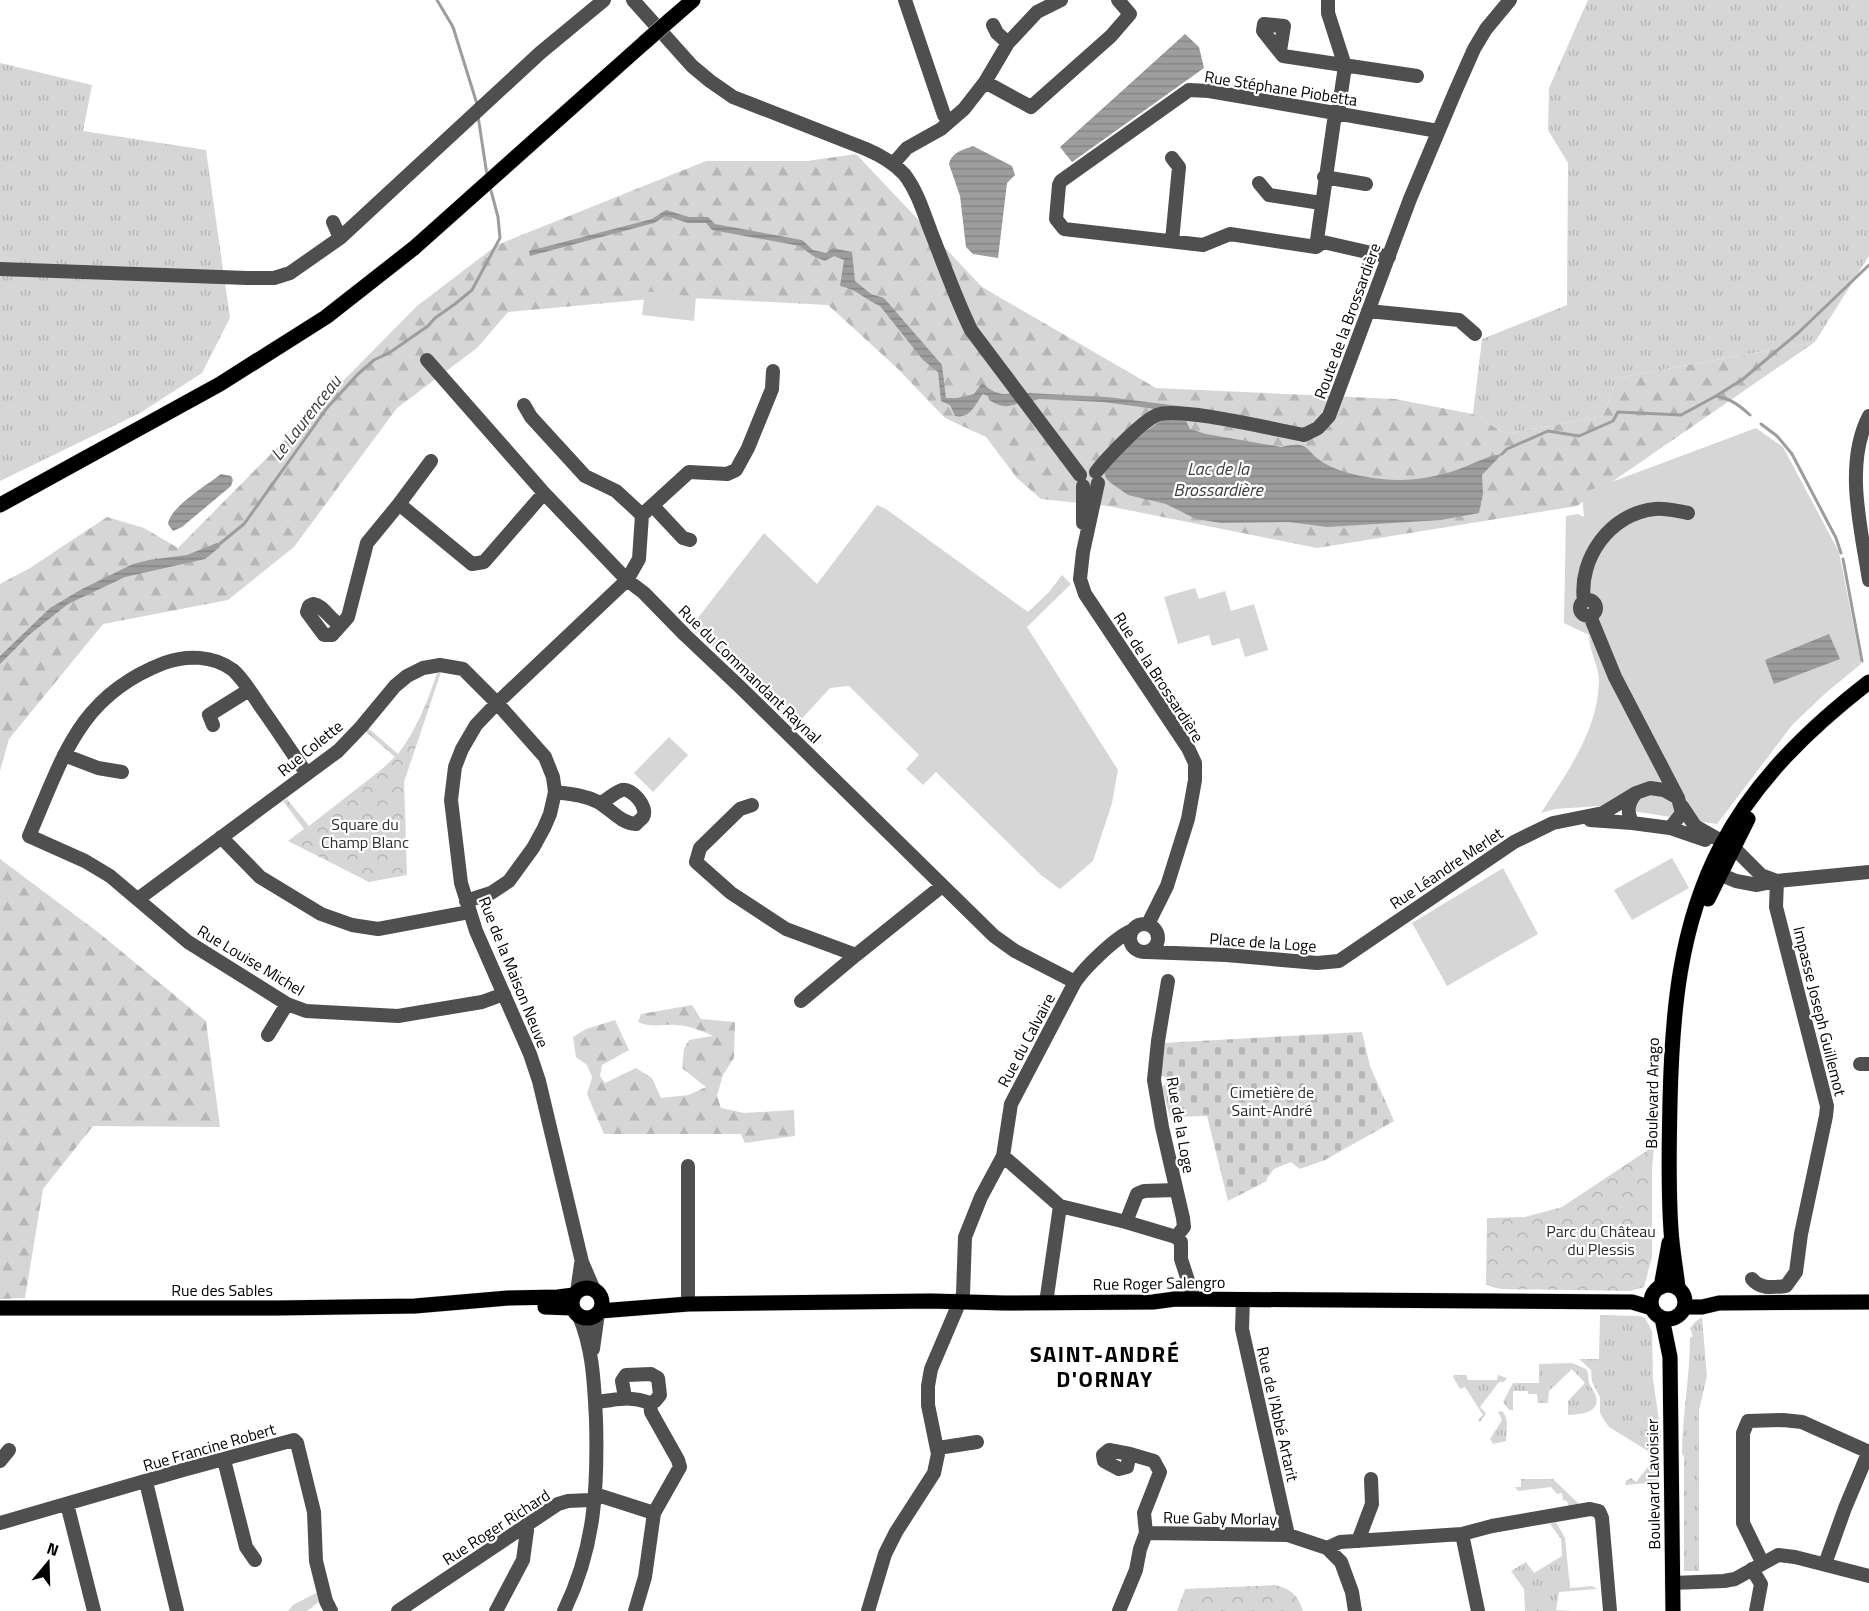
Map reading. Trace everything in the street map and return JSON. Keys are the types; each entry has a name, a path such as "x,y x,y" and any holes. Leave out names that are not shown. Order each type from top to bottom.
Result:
{"main road":[{"path":"0,505 210,389 287,343 369,285 471,198 693,0"},
{"name":"Boulevard Arago","path":"1681,1302 1671,1231 1669,1154 1672,1027 1684,956 1715,872 1744,809 1779,762 1848,698 1869,682"},
{"name":"Boulevard Arago","path":"1657,1302 1671,1231"},
{"path":"1670,1285 1681,1302 1673,1319 1657,1302 1670,1285"},
{"path":"585,1288 598,1302 589,1318 576,1303 585,1288"},
{"name":"Rue des Sables","path":"0,1308 277,1308 444,1304 508,1298 558,1298 576,1303"},
{"name":"Rue Roger Salengro","path":"598,1302 654,1300 688,1304 1046,1303 1152,1302 1194,1299 1657,1302"},
{"name":"Boulevard Lavoisier","path":"1657,1302 1670,1358"},
{"path":"1681,1302 1869,1302"},
{"name":"Boulevard Lavoisier","path":"1673,1611 1670,1358 1681,1302"}],"street":[{"path":"0,270 247,279 274,278 290,273 304,266 340,238 540,53 604,0"},
{"path":"633,0 692,66 733,97 866,149 893,164 910,181 971,330 1082,481 1091,488 1097,478"},
{"path":"905,0 944,115 949,122"},
{"path":"893,164 907,148 941,129 964,109 985,82 1008,43 1037,12 1061,0"},
{"path":"985,82 1031,107 1111,36 1130,14 1118,0"},
{"path":"1316,247 1324,177 1334,122 1338,114 1345,66 1328,13 1328,0"},
{"name":"Route de la Brossardière","path":"1097,478 1102,463 1158,414 1181,413 1304,435 1318,428 1329,416 1438,131 1474,49 1486,29 1510,0"},
{"path":"993,26 1008,43"},
{"path":"1280,51 1283,56 1417,76"},
{"name":"Rue Stéphane Piobetta","path":"1389,257 1323,243 1316,247 1230,234 1203,245 1064,229 1056,219 1059,185 1061,181 1189,90 1209,91 1438,131"},
{"path":"1172,158 1179,167 1172,241"},
{"path":"1324,177 1366,184"},
{"path":"1259,183 1269,195 1321,203"},
{"path":"333,222 340,238"},
{"path":"1368,311 1459,320 1475,334"},
{"name":"Rue du Commandant Raynal","path":"427,360 544,494 627,580 644,593 994,936 1015,951 1075,982"},
{"path":"627,580 639,559 647,511 689,472 727,474 736,470 748,448 771,389 773,371"},
{"path":"524,405 531,417 585,476 616,491 690,540"},
{"path":"1869,416 1858,440 1856,455 1857,489 1867,549 1869,580"},
{"path":"341,625 348,617 368,543 431,461"},
{"path":"1083,552 1097,478"},
{"path":"1082,481 1083,552"},
{"path":"399,504 472,564 484,562 544,494"},
{"path":"1688,513 1658,508 1633,515 1614,526 1601,540 1587,565 1582,588 1584,601 1589,600 1595,606 1595,611 1590,616 1615,677 1679,801 1695,826 1761,875 1777,881"},
{"name":"Rue de la Brossardière","path":"1083,552 1080,579 1085,594 1188,748 1195,763 1191,802 1174,868 1148,924"},
{"name":"Rue de la Maison Neuve","path":"598,1302 582,1262 539,1081 476,931 461,883 451,800 455,767 476,725 627,580"},
{"path":"122,772 98,768 64,755 73,737 102,699 144,671 179,657 197,657 215,661 233,670 307,774"},
{"name":"Rue Colette","path":"138,899 338,751 395,686 407,676 423,668 440,664 463,669 545,757 554,777 555,792"},
{"path":"213,725 209,715 249,690"},
{"name":"Rue Louise Michel","path":"64,755 29,836 85,861 110,876 188,942 287,1004 306,1011 324,1013 398,1016 482,1002 504,994"},
{"path":"1650,788 1656,777 1659,763"},
{"path":"1670,828 1682,813 1679,801 1664,790 1650,788 1636,793 1630,800 1628,809 1632,823 1670,828 1699,837 1726,850"},
{"path":"221,837 260,877 321,914 352,925 378,929 468,906 509,881 533,848 544,828 555,792 587,796 601,803"},
{"name":"Rue Léandre Merlet","path":"1338,961 1514,842 1552,823 1603,813 1636,793"},
{"path":"753,805 740,809 700,848 696,862 731,893 786,929 856,955"},
{"name":"Rue Léandre Merlet","path":"1580,819 1632,823"},
{"path":"1715,872 1747,884 1757,885 1869,872"},
{"name":"Impasse Joseph Guillemot","path":"1752,1279 1757,1285 1786,1286 1796,1272 1801,1234 1827,1106 1776,907 1777,881"},
{"path":"801,1001 942,886"},
{"path":"1075,982 1083,971 1120,936 1131,932 1138,925 1148,924 1155,928 1158,935 1157,944 1147,952 1139,951 1132,946 1131,932"},
{"name":"Place de la Loge","path":"1158,935 1170,946 1184,953"},
{"path":"1106,951 1132,946"},
{"name":"Place de la Loge","path":"1147,952 1317,963 1338,961"},
{"name":"Rue de la Loge","path":"1168,981 1154,1080 1184,1227 1176,1237"},
{"name":"Rue du Calvaire","path":"938,1448 928,1405 927,1386 963,1294 965,1237 981,1197 1003,1156 1011,1104 1075,982"},
{"path":"268,1035 287,1004"},
{"path":"1003,1156 1060,1206 1176,1237 1181,1242 1181,1259 1194,1299"},
{"path":"688,1166 688,1304"},
{"path":"1126,1222 1137,1194 1144,1191 1176,1190"},
{"path":"1046,1303 1060,1206"},
{"name":"Rue de la Maison Neuve","path":"576,1303 582,1262"},
{"name":"Rue de l'Abbé Artarit","path":"1243,1299 1242,1329 1288,1535"},
{"path":"592,1360 598,1302"},
{"path":"564,1611 587,1552 596,1497 598,1455 592,1360 586,1331 576,1303"},
{"path":"596,1402 625,1397 638,1398 650,1403 660,1395 657,1378 651,1374 626,1375 622,1381 625,1397"},
{"path":"635,1611 645,1577 654,1513 680,1467 651,1412 650,1403"},
{"path":"1756,1611 1761,1584 1743,1523 1743,1432 1748,1421 1802,1422 1869,1452 1845,1508 1825,1564"},
{"name":"Rue Francine Robert","path":"0,1523 294,1440 297,1443 314,1512 316,1560 326,1601 331,1611"},
{"path":"868,1611 885,1554 934,1473 938,1462 938,1448 977,1442"},
{"path":"1119,1611 1137,1570 1140,1549 1146,1533 1144,1513 1160,1472 1154,1461 1130,1454"},
{"path":"224,1460 246,1547 255,1560"},
{"path":"1358,1541 1372,1504 1371,1479"},
{"path":"146,1482 177,1611"},
{"name":"Rue Roger Richard","path":"398,1611 558,1504 590,1500 601,1496 654,1513"},
{"path":"68,1504 94,1611"},
{"path":"1355,1611 1352,1592 1341,1562 1327,1548 1340,1542 1462,1534 1492,1526 1590,1509 1599,1511 1602,1518 1610,1611"},
{"path":"496,1611 523,1560 528,1523"},
{"name":"Rue Gaby Morlay","path":"1146,1533 1288,1535 1327,1548"},
{"path":"1462,1534 1478,1611"},
{"path":"1672,1583 1735,1579 1778,1555 1869,1576"}],"green space":[{"path":"1588,0 1869,0 1869,256 1815,342 1617,378 1603,416 1506,434 1473,414 1482,339 1567,305 1568,163 1548,130 1549,88"},
{"path":"0,63 92,85 83,131 206,150 230,318 202,373 140,413 0,481"},
{"path":"856,154 982,287 1156,388 1395,399 1473,414 1506,434 1603,416 1617,378 1815,342 1577,506 1317,548 1108,506 1041,499 1017,478 986,437 945,418 897,368 828,305 672,297 508,312 477,348 397,408 294,547 228,600 103,624 9,739 0,771 0,584 30,568 107,517 144,528 178,548 417,306 497,245 706,161 807,161"},
{"path":"645,291 696,297 694,321 642,315"},
{"path":"1756,428 1783,447 1839,552 1861,664 1793,724 1717,824 1599,806 1555,809 1541,813 1570,767 1587,734 1593,717 1599,681 1589,635 1564,623 1566,516 1578,514 1584,517 1582,493"},
{"path":"877,505 886,509 1028,612 1049,592 1062,575 1071,584 1027,627 1118,770 1112,803 1093,861 1060,889 1041,875 936,772 923,785 906,769 919,755 849,686 830,688 798,723 723,651 720,654 698,632 690,628 764,533 817,584"},
{"path":"1195,588 1199,599 1225,591 1231,611 1254,604 1268,650 1245,657 1239,638 1212,646 1209,635 1178,644 1164,597"},
{"name":"Square du Champ Blanc","path":"441,672 404,782 407,875 369,882 288,841 304,829 283,801 287,799 309,826 382,769 395,757 365,731 368,728 398,754 421,715 437,673"},
{"path":"669,737 688,755 653,792 634,773"},
{"path":"1672,858 1689,888 1632,920 1614,890"},
{"path":"0,859 99,933 206,1021 220,1127 93,1126 43,1189 25,1298 0,1299"},
{"path":"1503,868 1538,934 1447,986 1412,923"},
{"path":"692,1005 701,1019 735,1022 734,1058 723,1075 717,1096 721,1108 744,1113 794,1110 795,1136 745,1143 741,1134 604,1134 587,1094 592,1077 587,1065 576,1057 573,1037 586,1029 615,1020 629,1050 602,1065 600,1076 605,1083 636,1068 652,1078 661,1098 689,1095 706,1087 682,1068 684,1049 689,1040 713,1036 686,1026 652,1025 638,1022 641,1014"},
{"name":"Cimetière de Saint-André","path":"1362,1032 1370,1066 1394,1121 1325,1160 1300,1169 1291,1162 1274,1169 1267,1181 1228,1201 1207,1116 1170,1117 1162,1087 1166,1083 1165,1077 1160,1075 1162,1043"},
{"name":"Parc du Château du Plessis","path":"1654,1146 1652,1257 1644,1287 1630,1291 1501,1289 1486,1285 1487,1218 1525,1217 1562,1207"},
{"path":"1600,1315 1640,1316 1645,1318 1652,1331 1653,1379 1661,1442 1648,1457 1648,1451 1609,1427 1604,1420 1600,1413 1600,1397 1592,1382 1591,1370 1579,1359 1599,1359"},
{"path":"1702,1317 1707,1376 1699,1410 1699,1571 1684,1571 1682,1439 1690,1338 1693,1336 1690,1328"},
{"path":"1572,1363 1587,1371 1589,1383 1596,1397 1595,1407 1592,1410 1568,1415 1568,1401 1585,1383 1572,1369 1549,1391 1548,1403 1538,1403 1537,1394 1528,1394 1528,1391 1513,1391 1513,1410 1509,1410 1503,1402 1513,1383 1539,1383 1539,1364"},
{"path":"1454,1375 1466,1375 1468,1380 1497,1380 1498,1375 1507,1378 1504,1382 1499,1382 1480,1407 1486,1413 1480,1422 1478,1420 1483,1415 1465,1387 1460,1389"},
{"path":"1502,1411 1507,1421 1506,1441 1493,1444 1490,1439 1502,1420 1498,1412"},
{"path":"1654,1457 1658,1482 1625,1485 1626,1481 1631,1478 1636,1482"},
{"path":"1521,1479 1553,1479 1579,1504 1569,1507 1567,1501 1563,1500 1562,1493 1557,1494 1551,1487 1518,1491 1515,1487 1521,1487"},
{"path":"1556,1522 1565,1538 1570,1588 1592,1586 1597,1589 1559,1592 1556,1610 1571,1611 1525,1611 1524,1589 1511,1571 1526,1562 1534,1573 1562,1556 1561,1539 1550,1524"},
{"path":"1276,1585 1294,1594 1303,1611 1177,1611 1185,1589"},
{"path":"318,1592 320,1601 307,1611 288,1611 293,1605"}],"water":[{"path":"1185,34 1199,47 1204,68 1072,162 1060,147"},
{"path":"973,146 1012,166 1015,175 1007,183 998,258 973,254 966,247 960,196 949,164 955,154"},
{"path":"666,210 689,217 708,217 715,224 802,240 813,250 826,253 833,248 852,252 855,281 871,294 884,298 942,365 946,398 974,394 982,383 996,392 1013,393 1019,403 1000,405 983,394 969,413 955,416 950,405 941,401 938,372 923,360 880,306 840,286 844,260 834,256 825,261 813,256 800,246 712,230 706,223 688,223 666,216 654,223 530,256 529,251 652,219"},
{"path":"1027,393 1107,397 1179,406 1179,408 1156,409 1103,402 1039,399 1029,402 1025,396"},
{"name":"Lac de la Brossardière","path":"1167,418 1186,421 1190,429 1206,434 1281,447 1303,446 1324,463 1338,469 1360,476 1382,479 1411,480 1431,477 1502,454 1482,475 1483,494 1479,513 1441,520 1327,527 1289,522 1221,523 1196,519 1166,504 1128,495 1106,478 1104,472 1125,450 1150,428"},
{"path":"221,474 231,476 233,480 231,486 182,527 173,531 168,524 175,511"},
{"path":"217,543 220,547 205,559 125,577 68,604 29,635 0,664 0,656 50,608 82,589 133,564 187,555"},
{"path":"1829,634 1840,659 1774,684 1765,660"}],"waterway":[{"name":"Le Laurenceau","path":"437,0 453,27 477,104"},
{"name":"Le Laurenceau","path":"478,116 487,175"},
{"name":"Le Laurenceau","path":"217,546 244,524 327,408 358,374 374,360 389,353 428,326 472,290 500,238 498,217 490,187"},
{"path":"1502,454 1507,449 1548,431 1579,436 1613,421 1618,412 1681,415 1743,379 1798,333 1869,265"},
{"path":"1716,396 1734,403 1750,415"},
{"path":"1761,424 1777,436 1792,454 1836,538 1841,553"},
{"path":"1843,559 1862,661"}],"district":[{"name":"SAINT-ANDRÉ D'ORNAY","path":"1105,1366"}]}
